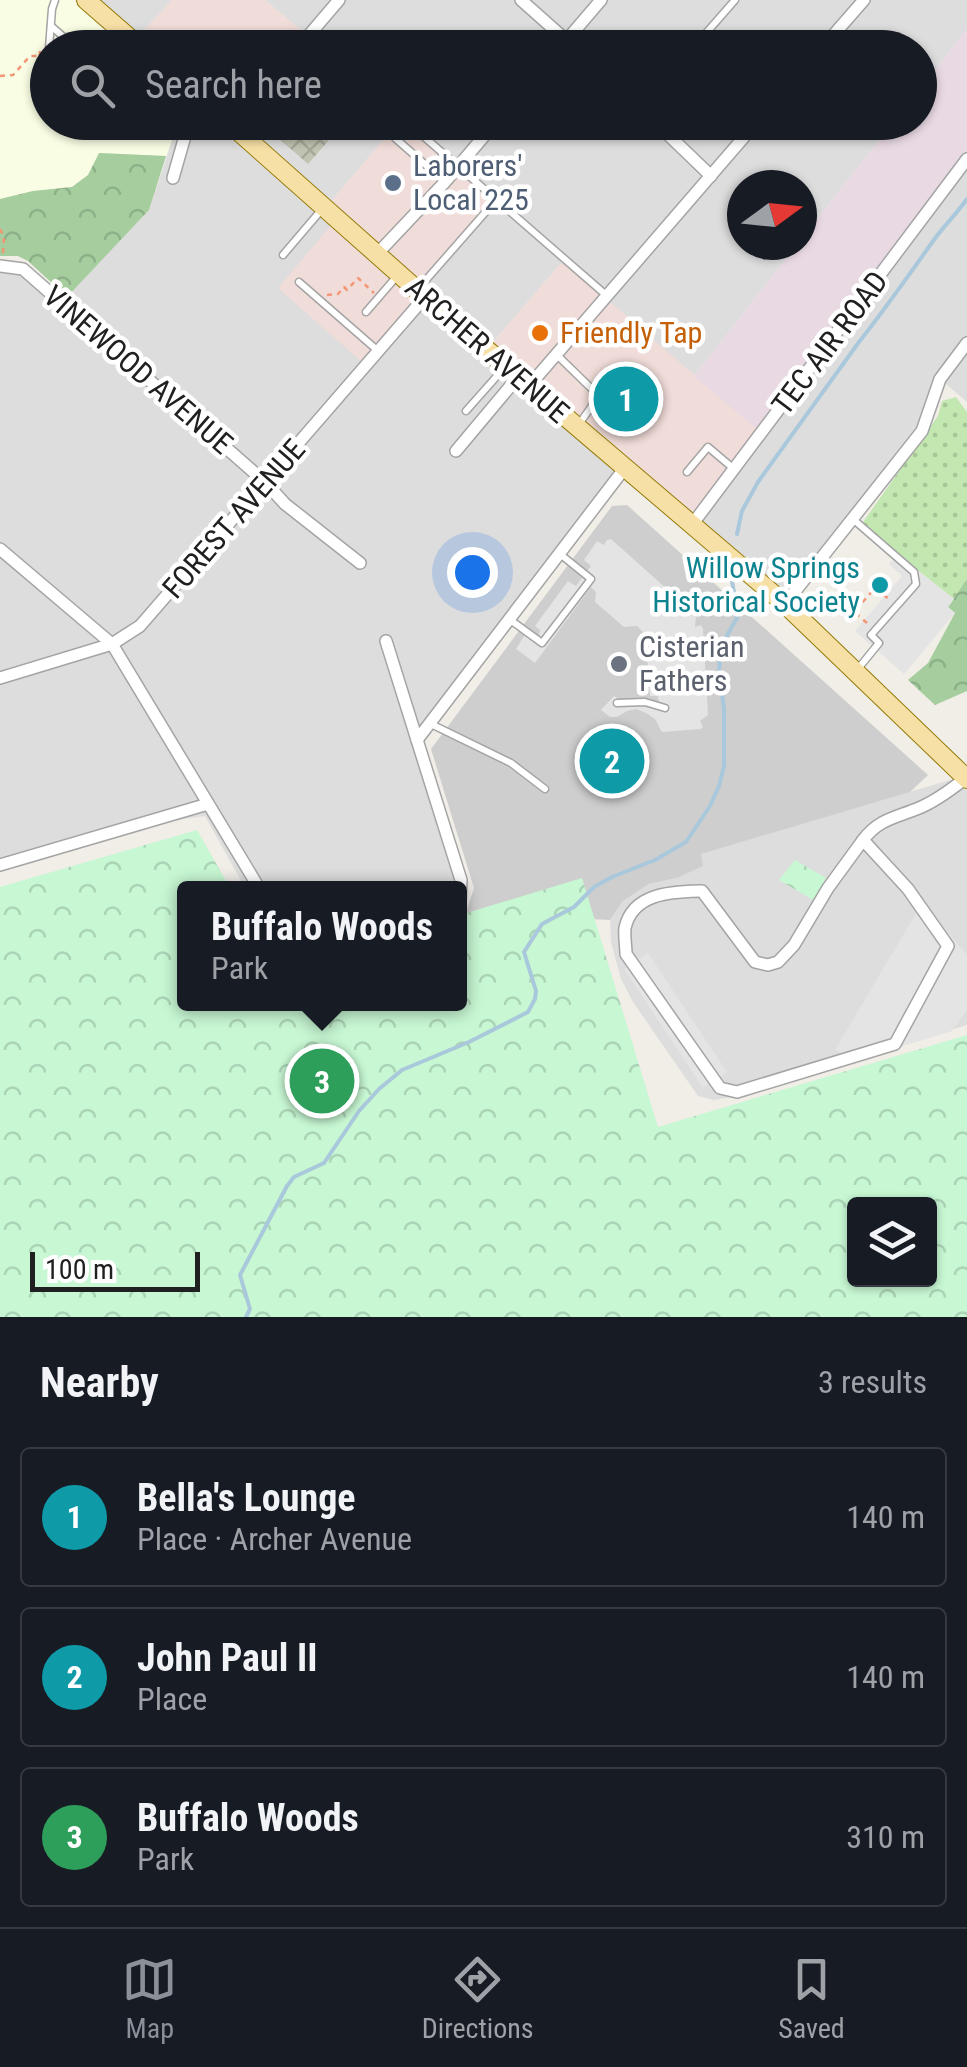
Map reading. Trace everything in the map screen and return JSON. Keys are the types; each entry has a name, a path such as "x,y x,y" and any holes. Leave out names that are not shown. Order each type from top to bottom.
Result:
{"main road":[{"path":"86,0 120,30"},
{"name":"ARCHER AVENUE","path":"248,140 576,428 785,604 967,778"}],"street":[{"path":"313,30 340,0"},
{"path":"520,0 551,30"},
{"path":"579,30 602,0"},
{"path":"838,30 864,0"},
{"path":"173,178 184,140"},
{"path":"377,254 481,140"},
{"path":"674,140 711,176"},
{"path":"456,451 518,376 556,354 742,140"},
{"name":"TEC AIR ROAD","path":"691,526 967,159"},
{"name":"VINEWOOD AVENUE","path":"2,265 23,269 285,504 360,562"},
{"name":"FOREST AVENUE","path":"0,678 112,644 140,626 378,351 421,294"},
{"path":"785,604 922,431 940,379 967,343"},
{"path":"417,740 624,469"},
{"path":"0,549 112,644 254,881"},
{"path":"386,641 461,881"},
{"path":"863,840 908,890 948,946 895,1044 737,1092 720,1088 626,954 624,930 632,912 647,898 702,892 755,962 778,962 794,945 828,888 863,840 872,828 940,798 967,778"},
{"path":"0,865 208,804"}],"lane":[{"path":"50,30 55,0"},
{"path":"709,30 735,0"},
{"path":"50,25 56,30"},
{"path":"398,140 445,182"},
{"path":"428,140 607,296"},
{"path":"421,294 497,199"},
{"path":"283,255 324,207"},
{"path":"366,312 399,274"},
{"path":"300,282 378,351"},
{"path":"556,354 599,396 576,428"},
{"path":"466,411 518,376"},
{"path":"687,472 708,447 735,469"},
{"path":"854,520 914,572 916,584 871,635 880,643 856,671"},
{"path":"509,619 542,643 590,579 559,553"},
{"path":"617,703 645,702 665,708"},
{"path":"430,724 511,763 545,789"}],"path":[{"path":"0,76 13,75 30,56"},
{"path":"0,230 4,237 2,265"},
{"path":"339,292 344,287 347,290 358,278 379,297"},
{"path":"875,630 854,612 875,588 897,606"}],"shaded area":[{"path":"0,0 73,0 108,30 30,30 30,140 172,140 166,156 100,153 88,175 72,187 0,199"},
{"path":"92,0 172,0 144,30 126,30"},
{"path":"172,0 265,0 300,30 144,30"},
{"path":"265,0 967,0 967,29 937,67 937,30 300,30"},
{"path":"967,29 967,150 760,432 694,376 785,260 817,260 817,219 880,140 937,140 937,67"},
{"path":"172,140 240,140 619,470 413,740 459,881 241,881 205,816 163,822 0,872 0,270 23,273 59,305 149,210"},
{"path":"251,140 383,140 327,206"},
{"path":"281,140 329,140 308,164"},
{"path":"383,140 425,140 497,203 363,363 278,288 333,223 327,206"},
{"path":"424,140 880,140 817,219 817,170 727,170 727,260 785,260 694,376 563,261 488,348 422,291 496,204"},
{"path":"967,150 967,402 938,377 919,430 785,603 693,523"},
{"path":"563,261 760,432 693,523 488,348"},
{"path":"627,505 928,775 910,792 701,854 703,866 677,878 649,884 623,901 610,920 467,913 474,888 431,749 612,506"},
{"path":"611,539 696,615 695,627 701,625 703,629 708,715 700,721 701,729 662,732 655,719 636,709 617,717 601,710 614,696 628,704 659,704 658,696 650,696 647,652 655,644 637,626 624,627 595,602 596,592 591,587 535,663 516,649 528,630 536,637 539,635 535,626 568,581 576,586 591,566 584,560 597,541 604,545"},
{"path":"897,554 954,599 948,607 955,613 904,674 855,631 902,576 889,564"},
{"path":"960,777 967,786 967,1025 731,1097 714,1100 698,1096 621,979 611,942 610,920 623,901 649,884 677,878 700,854"},
{"path":"928,909 967,955 967,1010 952,1031 856,1060 835,1050 918,910"},
{"path":"648,953 727,1072 703,1088 624,969"}],"green space":[{"path":"99,153 166,156 149,210 67,297 28,261 18,256 0,256 0,199 72,187 88,175"},
{"path":"956,397 967,412 967,579 954,599 861,525 938,416 942,401"},
{"path":"967,579 967,691 935,705 908,680 928,663 955,613 948,607"},
{"path":"197,830 226,881 177,881 177,1011 467,1011 467,913 582,878 658,1127 967,1035 967,1317 0,1317 0,887"},
{"path":"795,860 826,878 815,901 779,880"}],"waterway":[{"path":"737,534 742,511 758,482 967,199"},
{"path":"246,1317 250,1309 240,1275 294,1177 324,1163 359,1111 402,1070 528,1012 536,991 524,952 542,924 574,907 594,887 686,842 710,806 724,766 721,646 738,616 730,569"}],"place":[{"name":"Laborers' Local 225","path":"393,183"},
{"name":"Friendly Tap","path":"540,333"},
{"name":"Bella's Lounge","path":"626,399"},
{"name":"Willow Springs Historical Society","path":"880,585"},
{"name":"Cisterian Fathers","path":"619,664"},
{"name":"John Paul II","path":"612,761"},
{"name":"Buffalo Woods","path":"322,1081"}]}
